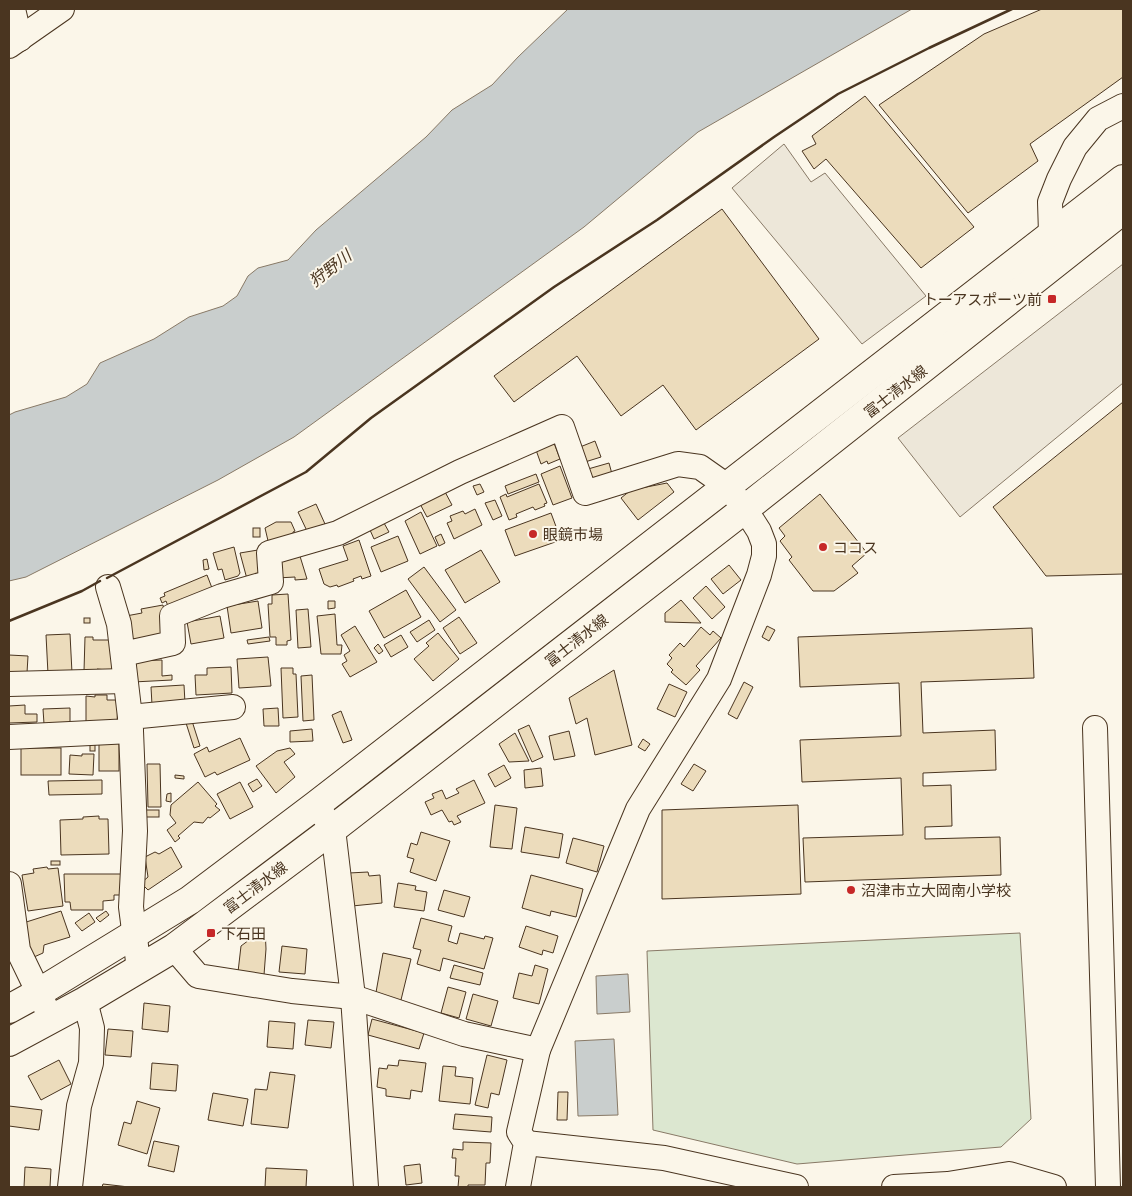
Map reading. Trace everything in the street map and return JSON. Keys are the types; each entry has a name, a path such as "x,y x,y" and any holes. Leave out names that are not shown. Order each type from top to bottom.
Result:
{"main road":[{"name":"富士清水線","path":"9,1009 190,900 316,805 1123,179"},
{"name":"富士清水線","path":"9,1042 85,1001 174,948 333,829 745,509 1123,210"}],"street":[{"path":"13,9 15,42"},
{"path":"15,42 62,9"},
{"path":"1051,234 1050,202 1075,147 1098,119 1123,106"},
{"path":"123,654 173,643 172,616 222,596 271,582 269,554 338,533 460,472 562,427 585,493 678,464 689,464 700,467 726,486 745,509 760,531 764,544 764,556 759,575 720,679 638,809 538,1050 519,1132 526,1143 518,1187"},
{"path":"108,587 119,624 130,724 135,831 131,907 138,969"},
{"path":"9,684 125,680"},
{"path":"9,737 130,724 233,707"},
{"path":"1096,728 1108,1187"},
{"path":"316,805 333,829 353,997 366,1187"},
{"path":"9,884 18,950 51,1018"},
{"path":"174,948 198,976 353,997 464,1034 538,1050"},
{"path":"70,1187 80,1106 90,1063 92,1028 85,1001"},
{"path":"526,1143 664,1158 796,1187"},
{"path":"894,1187 948,1184 1009,1174 1054,1187"}],"green space":[{"path":"1020,933 1031,1119 1001,1147 797,1164 653,1130 647,951"}],"shaded area":[{"path":"784,144 811,182 825,173 926,296 862,344 732,188"},
{"path":"1123,264 1123,383 960,517 898,438"}],"water":[{"name":"狩野川","path":"568,9 912,9 698,132 584,227 294,437 218,480 26,577 9,581 9,415 66,397 87,384 100,363 154,339 189,317 223,306 237,296 248,276 258,268 288,260 316,230 426,137 452,110 492,85"},
{"path":"628,974 630,1012 597,1014 596,976"},
{"path":"614,1039 618,1115 578,1116 575,1041"}],"building":[{"path":"1042,9 1123,9 1123,77 1030,144 1038,161 968,213 879,105 984,34"},
{"path":"865,96 974,227 921,268 826,159 814,169 802,151 816,144 812,136"},
{"path":"722,209 819,339 696,430 663,385 621,416 577,356 514,402 494,376"},
{"path":"1123,402 1123,574 1046,576 993,507"},
{"path":"595,441 601,457 585,462 580,447"},
{"path":"554,443 560,459 548,464 547,461 541,464 536,450"},
{"path":"609,463 612,474 591,480 588,469"},
{"path":"560,466 572,498 553,505 541,474"},
{"path":"536,474 539,482 508,494 505,486"},
{"path":"667,483 674,492 638,520 621,498 631,490"},
{"path":"480,484 484,492 477,495 473,486"},
{"path":"539,484 547,503 544,504 545,506 535,510 533,507 516,514 517,517 509,520 500,497 506,494 507,497"},
{"path":"444,490 452,505 427,517 419,502"},
{"name":"ココス","path":"820,494 867,553 852,566 858,573 834,591 813,591 789,560 792,557 780,541 785,536 779,528"},
{"path":"495,500 502,516 493,520 485,503"},
{"path":"316,504 325,524 307,531 298,512"},
{"path":"475,509 482,525 454,539 447,523 452,521 450,516 463,511 465,514"},
{"path":"421,512 437,546 420,554 405,521"},
{"path":"551,513 561,540 515,556 505,530"},
{"path":"276,522 291,522 295,531 293,532 293,538 269,545 265,528"},
{"path":"384,523 389,532 374,539 370,530"},
{"path":"253,528 260,528 260,537 253,537"},
{"path":"441,534 445,543 439,546 435,537"},
{"path":"398,536 408,561 381,572 371,547"},
{"path":"359,540 371,576 362,579 361,576 338,587 337,585 330,587 324,584 319,569 348,560 343,546"},
{"path":"234,547 240,573 238,576 225,580 222,569 218,570 213,553"},
{"path":"258,550 261,560 260,575 247,579 240,553"},
{"path":"481,550 500,582 465,603 445,570"},
{"path":"299,553 307,579 295,580 295,577 277,578 277,556"},
{"path":"207,559 209,569 204,570 203,560"},
{"path":"729,565 741,580 723,594 711,579"},
{"path":"424,567 456,610 440,622 408,579"},
{"path":"207,575 212,588 168,606 166,601 162,603 160,598 165,596 164,593"},
{"path":"706,586 725,607 712,619 693,598"},
{"path":"406,590 421,617 384,638 369,611"},
{"path":"288,594 291,640 287,641 287,645 276,645 276,637 270,637 268,604 272,604 272,595"},
{"path":"681,600 701,623 665,622 665,613"},
{"path":"258,601 262,628 231,633 227,606"},
{"path":"328,601 335,601 335,608 328,609"},
{"path":"163,605 168,639 137,645 135,639 130,639 126,616 142,613 141,609"},
{"path":"308,609 311,647 298,648 296,610"},
{"path":"335,614 337,645 342,645 341,654 321,654 317,616"},
{"path":"220,616 224,638 191,644 187,622"},
{"path":"459,617 477,643 460,654 443,628"},
{"path":"84,618 90,618 90,623 84,623"},
{"path":"429,620 435,630 417,642 410,632"},
{"path":"355,626 377,662 350,677 342,664 347,661 344,655 350,651 341,635"},
{"path":"767,626 775,630 769,641 762,637"},
{"path":"701,627 710,635 713,631 721,638 696,666 700,670 686,685 671,672 673,670 667,664 672,658 669,655 680,643 684,647"},
{"path":"1032,628 1034,678 921,682 923,733 995,730 996,770 923,773 923,786 951,785 952,826 925,827 925,839 1000,837 1001,875 805,882 803,838 903,835 901,778 802,782 800,740 901,736 899,683 800,687 798,637"},
{"path":"438,633 459,659 433,681 414,659 429,646 426,643"},
{"path":"70,634 72,673 48,674 46,635"},
{"path":"401,635 408,647 391,657 384,645"},
{"path":"85,637 93,637 93,640 114,640 113,672 97,669 97,671 84,671"},
{"path":"269,637 270,641 248,644 247,640"},
{"path":"378,644 383,651 379,654 374,648"},
{"path":"9,655 28,656 27,673 9,673"},
{"path":"268,657 271,686 239,688 237,659"},
{"path":"162,660 162,676 172,675 172,680 133,682 132,661"},
{"path":"231,667 232,693 196,695 195,675 207,675 207,668"},
{"path":"281,668 293,668 293,674 296,674 298,717 283,718"},
{"path":"614,670 632,745 595,755 587,718 576,724 569,698"},
{"path":"312,675 314,720 303,721 301,676"},
{"path":"744,682 753,687 737,719 728,714"},
{"path":"669,684 687,692 675,717 657,709"},
{"path":"184,685 185,703 152,705 151,687"},
{"path":"95,695 107,695 107,700 118,700 117,723 86,723 86,696 95,697"},
{"path":"25,705 25,714 37,714 37,722 9,723 9,706"},
{"path":"70,708 70,723 44,724 43,709"},
{"path":"278,708 279,726 264,726 263,709"},
{"path":"341,711 352,740 343,743 332,715"},
{"path":"192,721 200,746 194,748 186,723"},
{"path":"529,725 543,757 532,762 518,730"},
{"path":"312,729 313,741 290,742 290,731"},
{"path":"569,731 575,756 554,760 549,736"},
{"path":"515,733 529,761 509,762 499,744"},
{"path":"240,738 250,760 217,775 215,772 205,777 194,754 207,747 209,752"},
{"path":"643,739 650,744 645,751 638,747"},
{"path":"90,743 95,743 95,751 90,751"},
{"path":"99,743 119,743 119,771 99,771"},
{"path":"21,748 61,748 61,775 21,775"},
{"path":"290,748 295,754 284,762 295,777 276,793 256,766 277,751"},
{"path":"82,754 94,754 93,775 69,774 70,755 82,756"},
{"path":"147,764 160,764 161,807 148,807"},
{"path":"694,764 706,771 693,791 681,784"},
{"path":"504,765 511,778 495,787 488,774"},
{"path":"541,768 543,786 525,788 524,770"},
{"path":"175,775 184,776 184,779 175,778"},
{"path":"257,779 262,786 253,792 248,784"},
{"path":"102,780 102,794 49,795 48,781"},
{"path":"474,780 485,803 457,816 461,822 454,825 452,821 449,822 442,810 431,815 425,802 434,798 432,794 442,790 446,799 459,793 456,789"},
{"path":"198,782 220,810 210,818 208,817 203,823 194,822 178,836 180,838 175,842 167,830 176,823 170,815 171,805"},
{"path":"240,782 253,807 230,819 217,794"},
{"path":"171,793 171,802 166,801 167,794"},
{"path":"495,805 517,808 512,849 490,847"},
{"path":"798,805 801,894 662,899 662,810"},
{"path":"145,810 159,810 159,817 145,817"},
{"path":"99,816 99,819 108,819 109,854 61,855 60,820"},
{"path":"525,827 563,834 559,858 521,852"},
{"path":"421,832 450,841 436,881 410,872 414,859 407,857 411,843 417,845"},
{"path":"573,838 604,846 597,872 566,863"},
{"path":"171,847 182,867 148,890 141,883 148,877 145,857 155,852 159,854"},
{"path":"51,861 60,861 60,865 51,865"},
{"path":"47,867 48,869 58,868 63,906 28,911 22,875 34,873 33,869"},
{"path":"368,872 369,876 380,875 382,903 352,906 349,873"},
{"path":"64,874 122,874 122,895 114,895 114,900 103,901 103,910 71,910 70,902 65,902"},
{"path":"531,875 583,889 576,917 551,911 550,916 522,908"},
{"path":"398,883 416,886 415,890 427,892 424,911 394,907"},
{"path":"444,890 470,897 464,917 438,910"},
{"path":"61,911 70,937 44,945 43,953 34,957 20,924"},
{"path":"106,911 109,915 100,922 96,918"},
{"path":"89,913 95,922 82,931 75,923"},
{"path":"421,918 452,926 448,941 457,944 460,933 484,939 485,936 493,938 484,969 443,958 440,971 417,964 421,950 413,948"},
{"path":"526,926 558,936 553,953 543,950 542,955 519,947"},
{"path":"265,928 264,975 238,972 241,946"},
{"path":"282,946 307,949 305,974 279,972"},
{"path":"383,953 411,959 400,1004 375,998"},
{"path":"454,965 483,973 480,985 450,978"},
{"path":"535,965 548,969 539,1004 513,998 519,973 532,976"},
{"path":"448,987 466,992 459,1018 441,1013"},
{"path":"473,994 498,1001 491,1026 466,1019"},
{"path":"144,1003 170,1006 168,1032 142,1029"},
{"path":"372,1019 424,1033 419,1049 368,1035"},
{"path":"308,1020 334,1022 331,1048 305,1045"},
{"path":"269,1021 295,1023 293,1049 267,1047"},
{"path":"108,1029 133,1031 131,1057 105,1055"},
{"path":"487,1055 507,1060 499,1095 491,1093 488,1108 475,1105"},
{"path":"59,1060 71,1084 41,1100 28,1076"},
{"path":"399,1060 426,1063 422,1092 411,1090 410,1099 386,1096 386,1089 377,1087 379,1068 387,1069 388,1065 398,1066"},
{"path":"152,1063 178,1065 176,1091 150,1089"},
{"path":"443,1066 456,1067 455,1076 473,1078 470,1104 439,1101"},
{"path":"270,1072 295,1075 288,1128 251,1124 255,1089 267,1090"},
{"path":"558,1092 568,1092 567,1120 557,1120"},
{"path":"213,1093 248,1099 243,1126 208,1120"},
{"path":"137,1101 160,1108 147,1154 118,1145 124,1122 131,1124"},
{"path":"9,1106 42,1110 39,1130 9,1126"},
{"path":"455,1114 492,1117 491,1132 453,1129"},
{"path":"154,1141 179,1146 174,1172 148,1166"},
{"path":"463,1142 491,1143 490,1163 486,1163 485,1185 458,1187 459,1176 455,1176 456,1158 452,1158 453,1149 463,1150"},
{"path":"420,1164 422,1183 406,1185 404,1166"},
{"path":"25,1167 51,1169 50,1187 24,1187"},
{"path":"266,1168 307,1170 306,1187 265,1187"},
{"path":"103,1184 129,1187 102,1187"}],"wall":[{"path":"107,578 306,472 371,418 554,287 657,220 838,94 1012,9"},
{"path":"9,621 82,591 100,581"}],"place":[{"name":"トーアスポーツ前","path":"1052,299"},
{"name":"眼鏡市場","path":"533,534"},
{"name":"ココス","path":"823,547"},
{"name":"沼津市立大岡南小学校","path":"851,890"},
{"name":"下石田","path":"211,933"}]}
